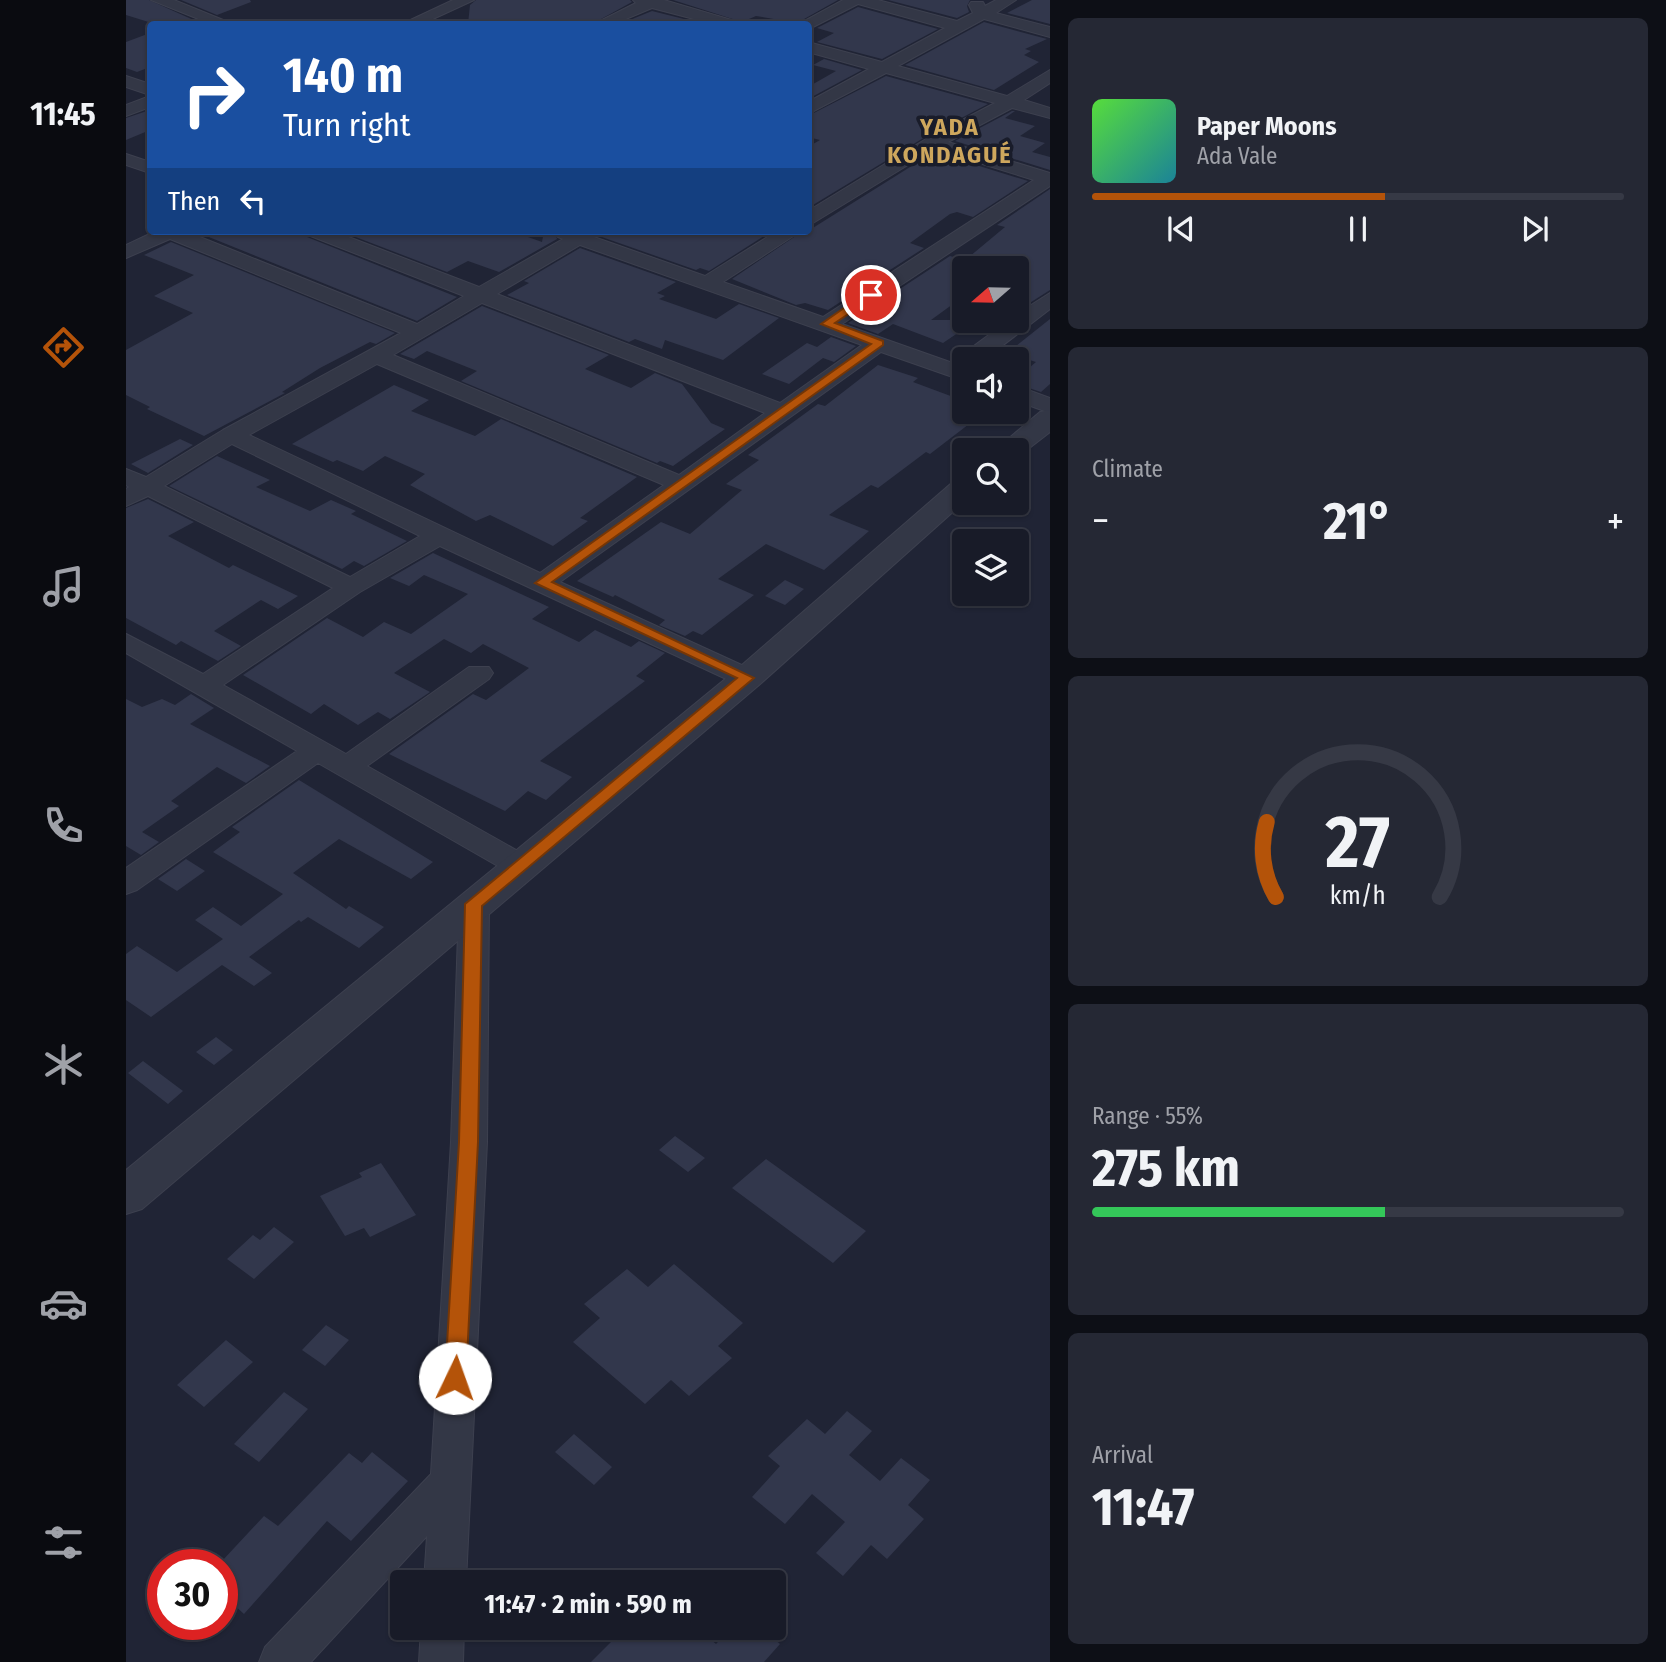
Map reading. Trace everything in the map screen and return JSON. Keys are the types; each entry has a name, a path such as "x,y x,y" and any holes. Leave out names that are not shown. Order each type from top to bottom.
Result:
{"street":[{"path":"159,0 217,21"},
{"path":"417,21 467,0"},
{"path":"812,22 858,0 961,27"},
{"path":"812,107 961,27 978,7 1008,0"},
{"path":"608,21 649,1 719,21"},
{"path":"416,4 441,11"},
{"path":"978,7 1050,32"},
{"path":"817,49 1050,113"},
{"path":"812,216 932,143 1010,102 1050,75"},
{"path":"126,81 147,89"},
{"path":"126,111 147,102"},
{"path":"932,143 1049,179"},
{"path":"126,159 147,167"},
{"path":"827,324 1049,179"},
{"path":"126,252 164,235"},
{"path":"178,235 418,332"},
{"path":"325,235 782,412"},
{"path":"126,499 230,435 418,332 572,235"},
{"path":"580,235 879,343 952,364"},
{"path":"707,283 785,235"},
{"path":"989,347 1050,299"},
{"path":"542,583 879,343"},
{"path":"375,355 681,484"},
{"path":"1029,397 1050,405"},
{"path":"1024,438 1050,418"},
{"path":"230,435 439,536 747,678"},
{"path":"126,476 351,587"},
{"path":"126,1196 747,678 952,498"},
{"path":"204,686 351,587 439,536"},
{"path":"134,655 204,686 521,866"},
{"path":"347,767 479,673"},
{"path":"126,883 317,750"},
{"path":"445,1570 469,1142 474,904"},
{"path":"281,1662 449,1483"},
{"path":"441,1662 442,1640"}],"building":[{"path":"126,0 149,0 196,21 147,22 126,15"},
{"path":"181,0 250,0 251,2 217,15"},
{"path":"476,0 632,2 597,21 468,21 470,5"},
{"path":"673,0 838,0 801,21 756,16 739,21"},
{"path":"888,0 970,0 967,6 969,12 957,18"},
{"path":"1032,0 1050,0 1050,24 1007,13"},
{"path":"858,7 938,29 882,59 817,42 834,33 817,28"},
{"path":"652,11 692,21 627,21"},
{"path":"984,22 1047,39 1025,49 1031,51 1024,55 1039,62 994,90 905,65"},
{"path":"147,34 147,68 137,72 126,68 126,42"},
{"path":"824,59 862,70 812,97 812,85 836,71 813,65"},
{"path":"886,76 988,104 925,137 812,206 812,145 820,140 812,138 812,114"},
{"path":"147,111 147,131 126,140 126,118"},
{"path":"1015,111 1005,118 1035,126 1020,136 1045,143 1032,152 1050,157 1050,170 955,141"},
{"path":"934,152 1028,181 973,217 957,212 950,214 910,243 924,248 828,310 805,303 796,305 732,279 797,235 812,235 812,228"},
{"path":"1050,189 1050,290 1029,303 1029,256 970,256 1005,227 997,225"},
{"path":"204,235 305,235 457,297 417,321"},
{"path":"350,235 522,235 542,242 543,235 556,235 557,239 499,272 468,261 447,272"},
{"path":"766,235 709,271 700,268 696,270 599,236"},
{"path":"171,242 395,333 376,344 370,342 320,368 282,392 285,393 204,436 147,409 150,407 126,395 126,350 193,313 154,296 194,275 144,255"},
{"path":"580,248 676,282 657,293 665,296 659,299 716,319 739,304 779,318 723,360 665,340 662,349 635,339 629,342 507,295 529,283 524,281"},
{"path":"952,257 952,305 931,320 952,320 952,333 958,333 943,343 893,324 878,334 848,323"},
{"path":"482,306 609,355 585,369 631,388 655,373 682,384 711,423 725,429 673,466 660,461 657,463 461,381 477,371 427,351 414,359 400,354"},
{"path":"1050,319 1050,384 1041,392 1029,388 1029,368 1036,362 1029,360 1029,347 1015,347"},
{"path":"831,337 856,346 834,362 823,358 789,384 762,374 807,343 817,347"},
{"path":"878,365 918,378 913,382 952,397 952,424 969,424 878,488 871,485 829,515 869,531 824,570 766,544 718,579 754,595 702,635 693,631 685,636 659,625 665,620 615,595 613,597 577,581 661,522 690,534 742,490 726,484 759,460 748,455 818,404 825,406"},
{"path":"394,385 429,400 411,411 475,436 501,419 637,477 580,518 588,521 553,546 490,515 476,521 410,485 425,474 385,456 363,471 337,460 333,462 292,444"},
{"path":"180,439 193,445 148,473 131,464"},
{"path":"217,456 270,480 256,487 310,511 331,500 356,511 351,514 407,541 364,566 354,561 342,569 169,486"},
{"path":"148,499 194,522 168,536 229,568 233,565 298,596 278,609 261,600 214,631 241,646 218,661 181,641 176,645 126,618 126,508"},
{"path":"433,553 549,607 532,619 579,642 595,630 631,647 639,641 665,653 636,676 645,681 540,761 572,777 546,800 528,791 505,811 389,754 473,694 486,700 529,668 483,644 471,653 444,639 394,673 430,692 390,719 378,712 358,725 324,704 311,714 243,675 327,618 363,637 384,622 411,634 468,594 424,575 409,586 390,578"},
{"path":"785,580 804,589 785,605 765,596"},
{"path":"191,694 214,708 190,724 270,766 246,783 217,767 171,801 179,806 142,832 159,842 141,855 126,846 126,699 142,707 162,699 175,705"},
{"path":"299,780 433,862 411,879 339,839 293,873 346,909 349,906 384,927 359,948 308,917 301,922 299,920 249,957 272,973 254,986 222,965 151,1017 126,1000 126,954 137,946 177,972 223,939 195,920 213,907 241,926 283,894 213,852 240,832 232,827"},
{"path":"186,859 205,871 177,891 158,879"},
{"path":"216,1037 233,1050 214,1065 196,1052"},
{"path":"143,1061 183,1091 168,1104 128,1073"},
{"path":"675,1136 705,1158 688,1172 659,1150"},
{"path":"766,1159 866,1231 833,1263 732,1188"},
{"path":"381,1163 416,1215 370,1237 364,1228 345,1236 320,1196 362,1177 359,1173"},
{"path":"274,1227 294,1242 254,1279 227,1259 253,1235 260,1240"},
{"path":"674,1264 743,1323 718,1346 732,1358 689,1396 671,1380 645,1404 573,1342 600,1318 584,1304 627,1269 648,1287"},
{"path":"326,1325 349,1340 325,1366 302,1350"},
{"path":"226,1340 253,1362 204,1407 177,1385"},
{"path":"284,1392 308,1409 259,1462 234,1444"},
{"path":"847,1411 872,1431 849,1455 880,1481 901,1458 930,1480 908,1505 924,1519 887,1559 871,1545 843,1576 816,1553 845,1522 812,1494 785,1524 752,1497 780,1466 768,1456 807,1419 825,1434"},
{"path":"574,1434 612,1467 594,1485 555,1452"},
{"path":"372,1452 408,1481 351,1541 327,1521 244,1614 238,1609 238,1549 233,1549 264,1516 278,1526 349,1453 362,1463"},
{"path":"613,1640 711,1640 716,1644 720,1640 775,1640 780,1644 764,1662 591,1662"}],"district":[{"name":"YADA KONDAGUÉ","path":"950,141"}],"route":[{"path":"455,1378 469,1142 474,904 747,678 542,583 879,343 827,324 871,295"}]}
